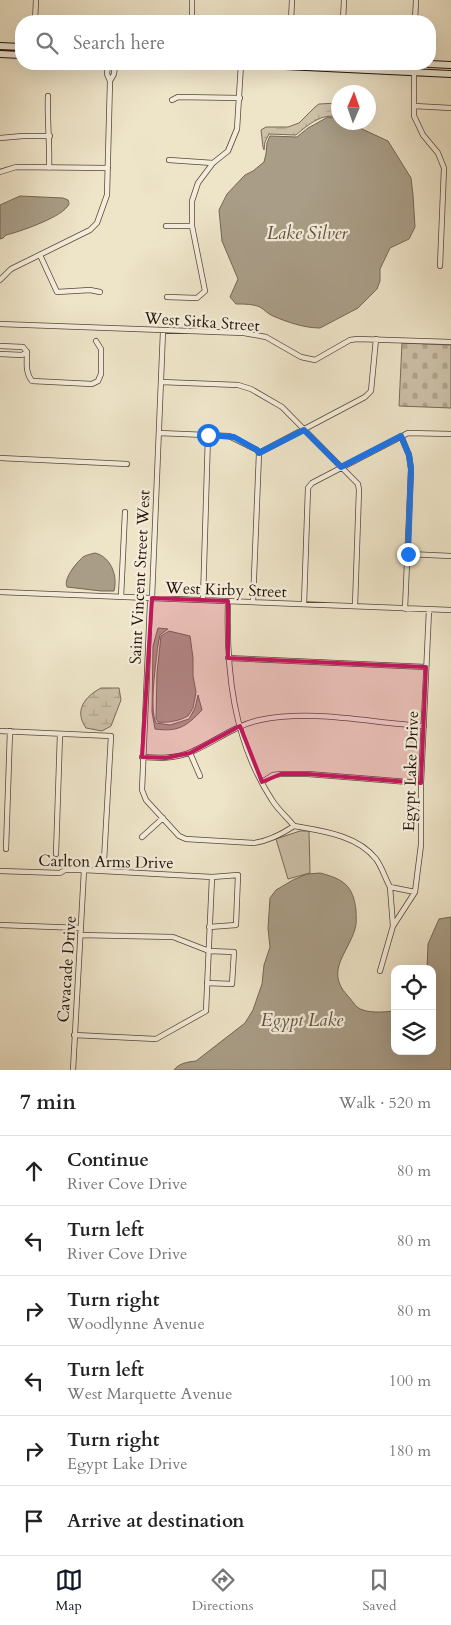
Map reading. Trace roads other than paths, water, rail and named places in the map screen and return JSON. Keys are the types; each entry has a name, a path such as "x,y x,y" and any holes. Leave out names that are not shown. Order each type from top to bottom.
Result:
{"main road":[{"path":"0,46 15,47"},
{"path":"0,54 15,55"},
{"path":"436,64 451,65"},
{"path":"390,70 451,74"}],"street":[{"path":"35,15 36,0"},
{"path":"192,0 192,15"},
{"path":"291,15 292,0"},
{"path":"343,15 344,0"},
{"path":"415,15 416,0"},
{"path":"0,280 11,268 90,230 97,223 106,195 108,168 110,81 107,70"},
{"path":"110,81 114,70"},
{"path":"167,297 196,298 205,291 192,226 192,201 198,183 213,163 228,151 237,129 242,70"},
{"path":"414,72 414,116 423,135 438,153 444,168 440,266"},
{"path":"48,96 49,168"},
{"path":"172,100 178,97 240,98"},
{"path":"414,106 451,108"},
{"path":"0,138 50,136"},
{"path":"169,160 213,163"},
{"path":"0,172 16,167 108,168"},
{"path":"166,226 192,226"},
{"path":"40,255 57,292 90,290 100,292"},
{"name":"West Sitka Street","path":"0,324 255,334 272,340 301,357 315,360 350,340 376,339 451,342"},
{"name":"Saint Vincent Street West","path":"163,330 152,598 150,604 142,757 142,790 146,800 179,836 196,841 262,842 294,826"},
{"path":"259,453 365,397 372,391 376,339"},
{"path":"0,346 23,347 27,352 27,370 32,381 92,384 98,381 101,374 101,349 96,341"},
{"path":"0,354 22,355 27,352"},
{"path":"161,382 245,386 282,407 358,484 355,606"},
{"path":"159,432 234,437 259,453 253,602"},
{"path":"304,604 308,488 312,483 401,436 415,432 451,434"},
{"path":"202,600 208,435"},
{"path":"401,436 409,455 411,469 405,609"},
{"path":"0,458 126,464"},
{"path":"121,597 125,512"},
{"path":"408,554 451,556"},
{"name":"West Kirby Street","path":"0,592 451,610"},
{"path":"228,601 230,682 240,726 262,782 272,800 294,826 330,833 358,844 376,860 390,887 415,892"},
{"name":"Egypt Lake Drive","path":"380,971 393,926 415,892 421,845 421,783 429,610"},
{"path":"228,658 426,667"},
{"path":"142,757 166,758 190,752 240,726 272,718 299,716 336,717 424,726"},
{"path":"0,730 111,736 104,861"},
{"path":"6,849 10,731"},
{"path":"56,854 60,734"},
{"path":"190,752 200,776"},
{"path":"262,782 273,775 308,774 421,783"},
{"path":"142,837 163,818"},
{"name":"Carlton Arms Drive","path":"0,871 60,873 66,870 84,870 212,877 238,875 236,925 209,927"},
{"name":"Cavacade Drive","path":"73,1070 84,870"},
{"path":"74,1036 156,1039 206,1012 212,877"},
{"name":"Egypt Lake Drive","path":"390,887 393,926"},
{"path":"0,925 81,928"},
{"path":"80,935 173,937 209,950 234,952 232,984 208,983"}],"water":[{"name":"Lake Silver","path":"328,117 331,118 331,130 364,130 388,141 411,178 415,227 409,239 390,248 380,269 380,281 377,289 358,308 320,328 302,326 284,320 271,315 257,306 236,304 230,297 238,279 222,241 219,210 227,194 245,175 264,162 270,136 297,137 308,128"},
{"path":"20,196 63,198 68,200 69,204 56,216 0,239 0,205"},
{"path":"95,553 101,555 112,568 115,579 114,591 67,587 68,576 77,563 84,556"},
{"path":"158,628 168,629 160,635 158,645 153,697 156,723 170,725 189,719 195,708 198,695 202,710 191,721 181,727 170,730 155,729 152,712 153,646"},
{"path":"169,631 190,636 196,692 193,708 188,716 173,721 158,722 156,719 157,673 161,636"},
{"name":"Egypt Lake","path":"320,873 341,881 346,884 355,901 356,927 340,962 338,978 341,986 356,1006 365,1011 391,1011 391,1055 436,1055 436,965 427,965 428,944 439,919 451,917 451,1070 174,1070 181,1064 196,1061 245,1023 253,1010 262,984 264,965 270,947 268,928 270,898 276,890 307,874"}]}
